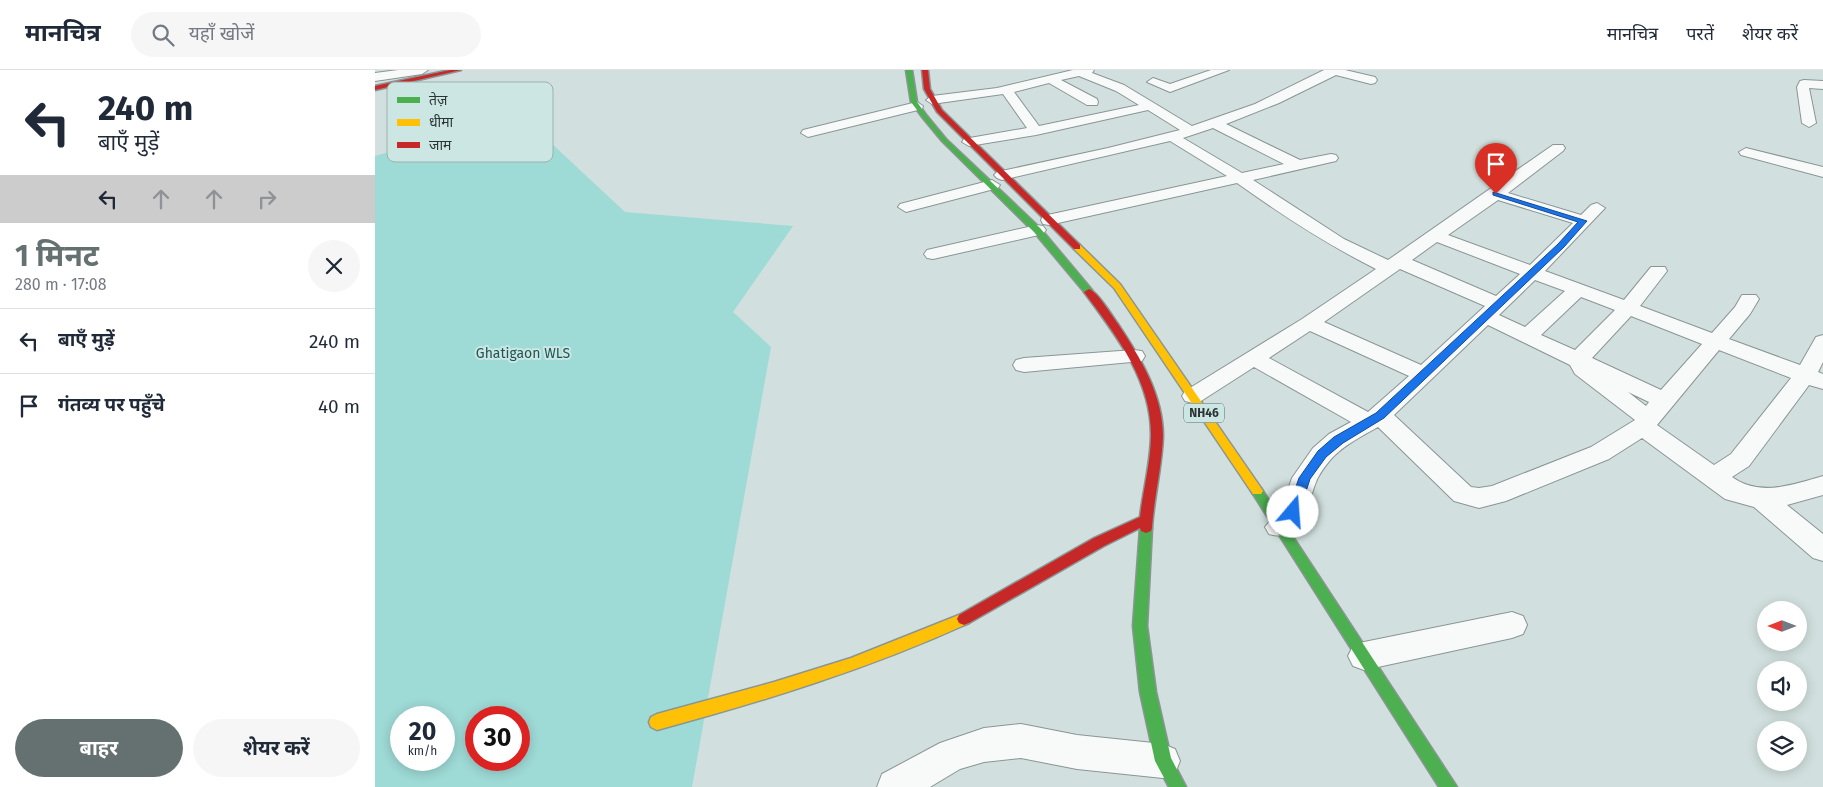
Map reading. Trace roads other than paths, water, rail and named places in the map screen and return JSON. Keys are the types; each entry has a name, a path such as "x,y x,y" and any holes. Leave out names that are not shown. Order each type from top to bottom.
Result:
{"main road":[{"path":"403,82 458,70"},
{"path":"909,70 921,112 944,140 997,180"},
{"name":"NH46","path":"925,70 927,89 939,111 969,142 997,180 1043,225 1117,286 1193,396 1449,787"},
{"path":"1043,225 1112,320 1134,356 1154,409 1157,434 1146,520 1140,626 1148,692 1170,774"},
{"path":"657,722 786,686 857,664 903,647 967,618 1112,533 1146,520"}],"street":[{"path":"375,76 422,70"},
{"path":"1153,82 1170,88 1223,70"},
{"path":"932,100 1006,90 1077,71 1120,88 1191,131"},
{"path":"907,207 997,180 1172,137 1215,124 1263,105 1332,71 1357,73 1371,80"},
{"path":"1050,79 1092,102"},
{"path":"1809,123 1804,84 1823,85"},
{"path":"1006,90 1036,131"},
{"path":"969,142 1036,131 1150,106"},
{"path":"808,133 921,112"},
{"path":"850,137 921,112"},
{"path":"1215,124 1298,165"},
{"path":"1172,137 1240,178 1297,218 1339,243 1393,265 1491,310 1528,336 1664,400"},
{"path":"1193,396 1309,323 1496,194 1558,148"},
{"path":"1746,152 1823,172"},
{"path":"933,254 1043,225 1331,158"},
{"path":"1279,527 1293,512 1305,478 1312,466 1339,440 1375,419 1425,375 1590,215 1496,194"},
{"path":"1436,236 1814,378"},
{"path":"1579,359 1628,308 1658,271"},
{"path":"1528,336 1578,290"},
{"path":"1254,358 1375,419 1463,494 1479,498 1497,494 1600,453 1646,423 1743,310 1749,299"},
{"path":"1309,323 1425,375"},
{"path":"1714,477 1740,460 1814,378 1823,341"},
{"path":"1024,366 1134,356"},
{"path":"1579,359 1583,369 1646,423 1734,492 1748,498 1761,498 1807,492 1823,485"},
{"path":"1761,498 1823,550"},
{"path":"1364,656 1512,625"},
{"path":"895,787 952,755 984,745 1021,741 1086,753 1170,774"}],"park label":[{"name":"Ghatigaon WLS","path":"523,353"}]}
